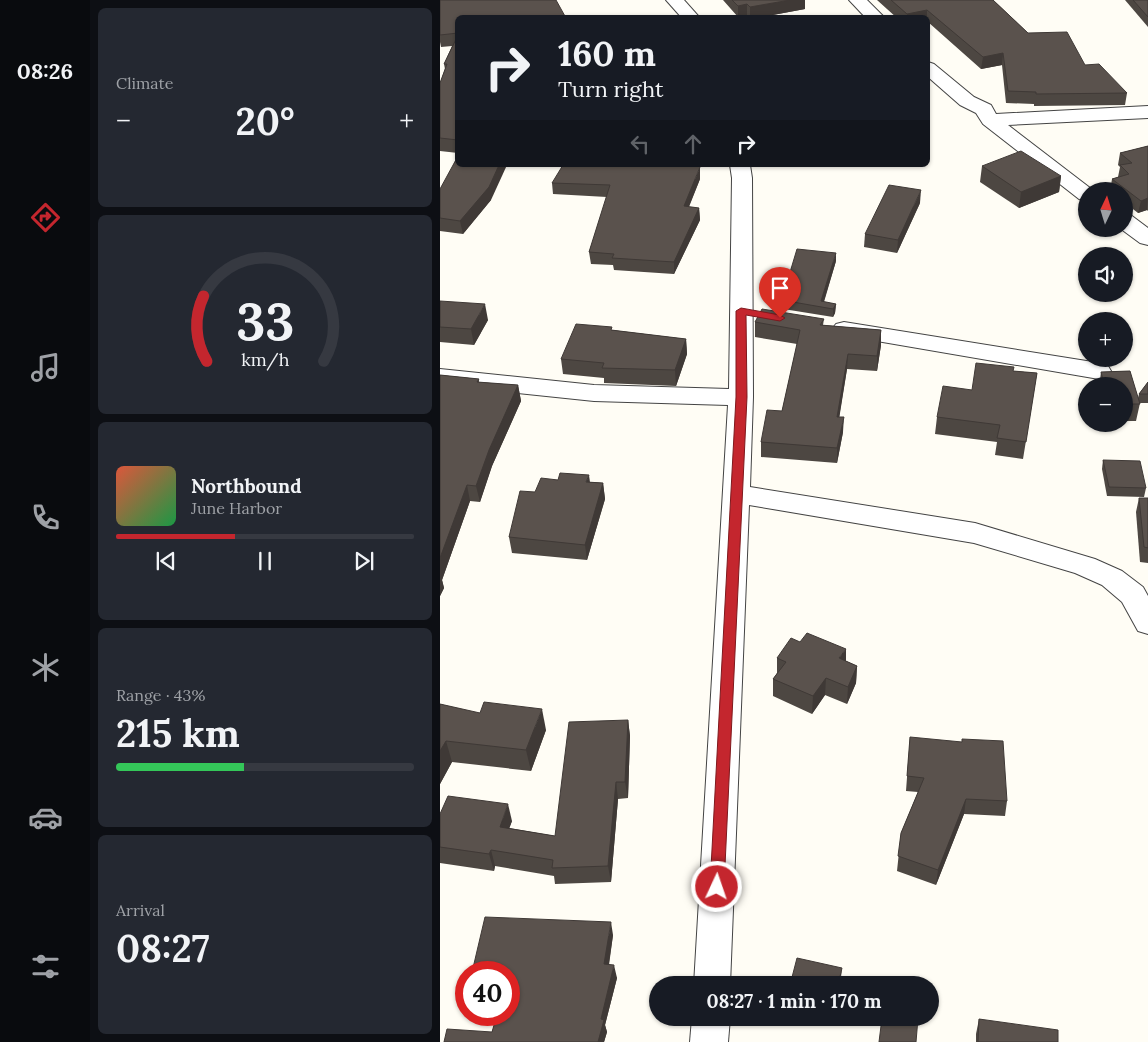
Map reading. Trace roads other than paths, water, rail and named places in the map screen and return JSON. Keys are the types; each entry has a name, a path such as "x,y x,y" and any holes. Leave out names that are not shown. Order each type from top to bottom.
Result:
{"street":[{"path":"674,0 689,15"},
{"path":"857,0 874,15"},
{"path":"930,70 967,101 984,109 990,120 1078,189"},
{"path":"990,120 1148,112"},
{"path":"712,976 741,397 751,313 740,167"},
{"path":"1133,227 1148,238"},
{"path":"818,325 1099,371"},
{"path":"440,377 594,393 741,397"},
{"path":"737,494 975,533 1085,566 1112,578 1133,595 1148,623"},
{"path":"710,1042 711,1026"}]}
